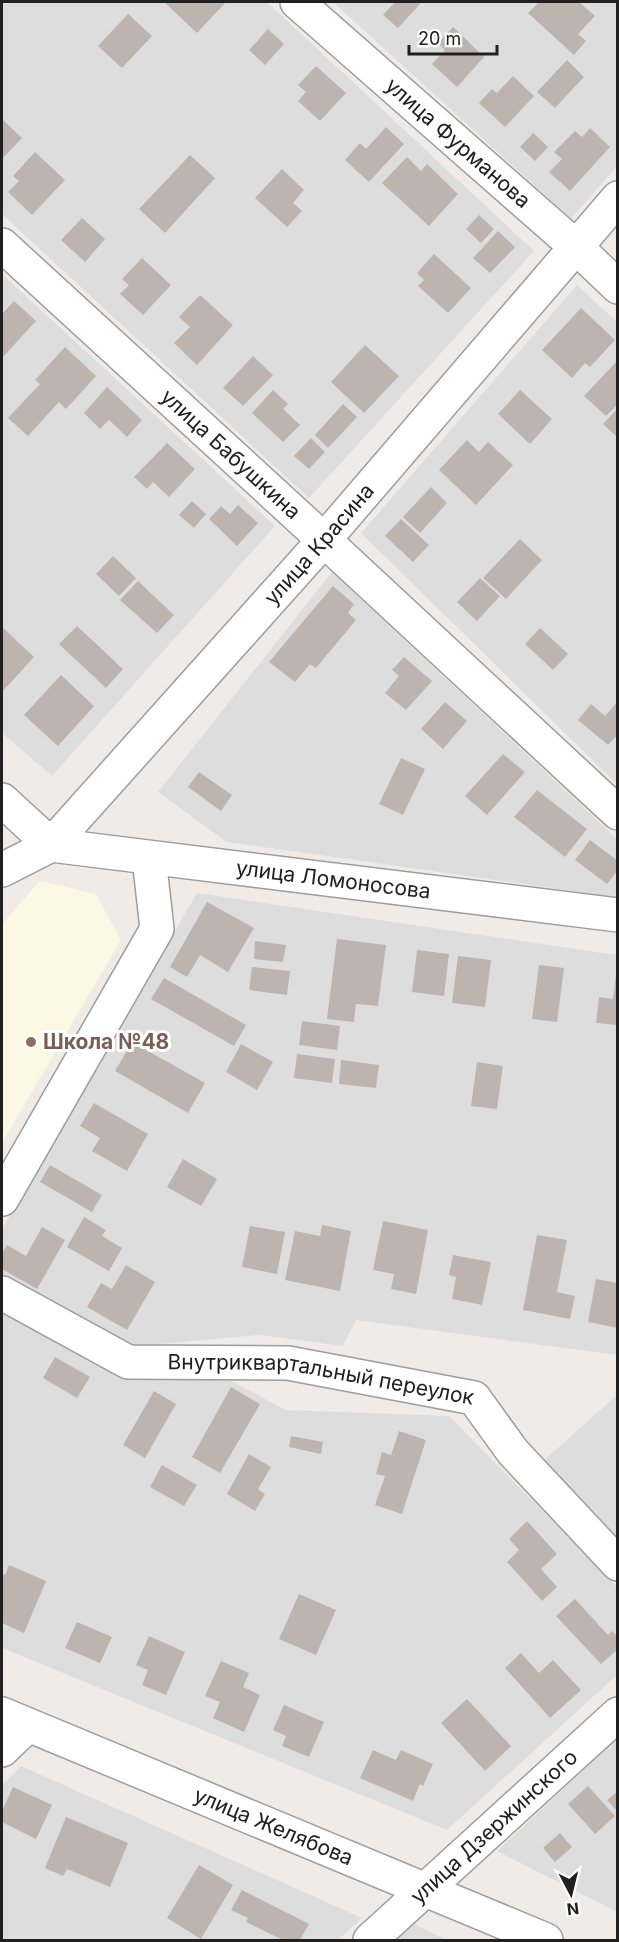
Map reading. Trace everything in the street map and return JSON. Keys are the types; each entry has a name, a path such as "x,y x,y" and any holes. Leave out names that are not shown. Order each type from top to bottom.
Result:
{"street":[{"name":"улица Фурманова","path":"297,2 575,246 618,287"},
{"name":"улица Красина","path":"2,870 51,845 324,540 618,198"},
{"name":"улица Бабушкина","path":"2,245 618,813"},
{"path":"2,800 51,845"},
{"name":"улица Ломоносова","path":"51,845 618,915"},
{"path":"2,1199 157,929 149,858"},
{"name":"Внутриквартальный переулок","path":"2,1293 128,1362 288,1363 474,1398 513,1452 618,1564"},
{"name":"улица Дзержинского","path":"370,1941 618,1714"},
{"path":"2,1750 15,1720"},
{"name":"улица Желябова","path":"15,1720 546,1941"}],"shaded area":[{"path":"2,2 267,2 534,251 309,498 2,214"},
{"path":"333,2 617,2 617,166 571,219"},
{"path":"2,274 275,526 52,776 2,733"},
{"path":"577,285 617,322 617,784 361,533"},
{"path":"332,572 617,839 617,897 227,842 158,792"},
{"name":"Школа №48","path":"40,881 96,894 121,940 2,1143 2,924"},
{"path":"197,893 617,955 617,1355 356,1320 343,1346 260,1335 125,1347 2,1278 2,1229"},
{"path":"2,1309 119,1377 224,1377 286,1410 449,1416 617,1587 617,1675 447,1830 2,1648"},
{"path":"617,1395 617,1545 541,1463"},
{"path":"617,1739 617,1912 497,1851"},
{"path":"21,1766 362,1918 338,1940 2,1940 2,1785"},
{"path":"409,1922 448,1940 390,1940"}],"building":[{"path":"164,2 226,2 197,33"},
{"path":"395,2 418,2 420,4 398,28 383,15"},
{"path":"539,2 579,2 595,16 578,34 586,41 574,55 528,13"},
{"path":"128,14 152,36 122,68 98,46"},
{"path":"453,27 484,57 457,87 432,64 445,50 438,43"},
{"path":"268,29 284,44 265,65 249,50"},
{"path":"567,60 584,77 555,108 537,92"},
{"path":"316,66 346,93 320,121 298,101 306,92 298,85"},
{"path":"513,76 534,96 505,127 479,103 492,89 497,93"},
{"path":"2,119 22,138 2,159"},
{"path":"386,127 404,144 369,182 345,160 360,143 366,149"},
{"path":"590,128 610,147 570,191 549,172 562,159 554,152 575,131 582,137"},
{"path":"533,133 548,147 535,161 520,147"},
{"path":"35,152 65,180 32,215 8,192 19,181 13,176"},
{"path":"190,155 215,178 165,233 139,209"},
{"path":"407,157 421,171 427,164 458,194 429,226 382,183"},
{"path":"282,169 304,190 293,203 302,211 287,227 255,198"},
{"path":"479,215 494,229 481,243 466,229"},
{"path":"82,218 105,239 85,262 61,240"},
{"path":"498,231 515,247 490,273 473,258"},
{"path":"434,254 471,288 448,313 418,286 424,280 417,273"},
{"path":"142,258 171,285 143,315 120,294 129,285 122,279"},
{"path":"200,295 233,325 197,365 174,343 190,327 179,317"},
{"path":"14,301 36,321 2,358 2,314"},
{"path":"581,308 615,340 590,367 585,363 572,378 542,350"},
{"path":"365,345 399,376 364,413 331,382"},
{"path":"65,347 96,376 66,409 59,402 28,436 8,418 40,384 35,380"},
{"path":"253,356 273,375 243,406 223,388"},
{"path":"618,360 618,404 606,416 584,396"},
{"path":"107,387 142,420 127,437 109,420 100,429 84,413"},
{"path":"273,390 288,404 283,409 300,425 283,442 252,413"},
{"path":"520,390 552,419 530,444 498,414"},
{"path":"343,404 357,417 328,448 315,435"},
{"path":"618,408 618,438 603,424"},
{"path":"311,438 325,452 309,469 294,456"},
{"path":"467,440 479,452 488,442 513,465 476,505 439,470"},
{"path":"167,443 195,469 169,497 153,482 147,489 134,477"},
{"path":"431,487 447,503 420,533 403,517"},
{"path":"192,501 206,514 194,528 179,515"},
{"path":"238,505 258,523 237,546 209,519 221,506 230,514"},
{"path":"401,519 429,545 413,562 385,536"},
{"path":"520,539 542,560 506,599 483,578"},
{"path":"113,556 136,578 119,596 96,574"},
{"path":"480,578 500,596 477,621 457,602"},
{"path":"138,581 174,615 157,633 120,600"},
{"path":"333,586 354,604 348,613 356,620 316,668 310,664 295,682 269,662"},
{"path":"77,626 123,669 106,688 59,644"},
{"path":"2,627 34,657 2,692"},
{"path":"540,628 568,654 553,670 525,644"},
{"path":"404,657 432,681 406,710 385,693 399,676 392,670"},
{"path":"61,675 94,706 58,746 24,715"},
{"path":"618,701 618,734 608,745 578,720 591,704 605,716"},
{"path":"445,702 467,721 443,749 421,729"},
{"path":"503,754 525,772 487,815 465,796"},
{"path":"401,758 425,769 403,815 379,804"},
{"path":"199,772 232,795 221,811 188,787"},
{"path":"537,790 587,829 565,857 514,817"},
{"path":"590,840 618,861 618,870 607,884 575,860"},
{"path":"207,902 254,928 228,972 200,955 187,977 170,967"},
{"path":"337,939 386,945 378,1006 356,1004 354,1022 327,1019"},
{"path":"255,941 286,945 283,962 254,959"},
{"path":"417,950 449,954 444,996 412,992"},
{"path":"458,956 491,960 485,1007 452,1003"},
{"path":"539,965 564,968 557,1022 532,1019"},
{"path":"252,967 290,971 287,995 249,990"},
{"path":"616,974 618,974 618,1025 596,1023 599,997 613,999"},
{"path":"164,978 246,1025 234,1046 151,999"},
{"path":"302,1021 340,1026 337,1050 299,1045"},
{"path":"132,1042 205,1083 188,1113 115,1071"},
{"path":"241,1044 273,1062 257,1090 226,1072"},
{"path":"297,1054 335,1059 332,1083 294,1078"},
{"path":"341,1060 379,1065 376,1088 339,1084"},
{"path":"477,1062 503,1066 497,1109 471,1106"},
{"path":"94,1103 148,1134 127,1171 92,1151 100,1138 80,1126"},
{"path":"183,1159 217,1179 201,1206 167,1187"},
{"path":"50,1165 102,1195 92,1212 40,1182"},
{"path":"84,1217 106,1230 102,1236 122,1248 109,1271 67,1247"},
{"path":"383,1221 428,1230 416,1294 391,1289 394,1274 373,1270"},
{"path":"322,1225 351,1231 340,1291 285,1280 295,1231 320,1236"},
{"path":"250,1226 285,1232 277,1274 242,1267"},
{"path":"42,1227 65,1240 37,1289 2,1269 2,1254 7,1245 26,1256"},
{"path":"537,1235 567,1240 557,1292 575,1296 570,1319 523,1310"},
{"path":"453,1255 491,1262 482,1305 452,1299 456,1277 449,1275"},
{"path":"126,1265 155,1282 127,1330 87,1307 101,1283 112,1289"},
{"path":"596,1279 618,1283 618,1328 588,1322"},
{"path":"55,1357 90,1377 77,1398 43,1378"},
{"path":"231,1387 260,1404 220,1473 192,1457"},
{"path":"154,1391 176,1404 145,1458 123,1445"},
{"path":"399,1431 426,1440 402,1514 375,1505 385,1476 376,1474 382,1452 391,1455"},
{"path":"291,1436 323,1442 321,1454 289,1447"},
{"path":"249,1454 271,1467 258,1489 265,1494 255,1511 227,1494"},
{"path":"162,1465 197,1485 184,1506 150,1487"},
{"path":"527,1521 557,1554 541,1569 557,1587 542,1601 507,1562 519,1550 509,1539"},
{"path":"9,1565 46,1581 24,1633 2,1623 2,1574 5,1575"},
{"path":"299,1594 336,1610 316,1655 279,1639"},
{"path":"575,1599 608,1635 612,1631 618,1637 618,1649 601,1664 556,1616"},
{"path":"77,1622 112,1637 100,1663 65,1648"},
{"path":"149,1636 185,1652 166,1695 142,1685 148,1670 136,1665"},
{"path":"521,1653 539,1673 553,1660 581,1690 550,1718 505,1668"},
{"path":"221,1661 249,1673 243,1687 260,1695 244,1732 213,1718 220,1702 205,1696"},
{"path":"467,1699 511,1746 485,1771 441,1723"},
{"path":"284,1705 324,1722 309,1757 282,1746 286,1736 273,1730"},
{"path":"373,1750 396,1760 401,1750 433,1764 423,1786 420,1784 413,1801 360,1778"},
{"path":"588,1786 615,1816 595,1834 568,1804"},
{"path":"13,1787 52,1805 36,1839 2,1822 2,1811"},
{"path":"618,1791 618,1812 607,1800"},
{"path":"66,1817 128,1843 110,1887 67,1869 63,1876 45,1868"},
{"path":"560,1833 572,1847 555,1862 543,1848"},
{"path":"199,1865 233,1885 201,1939 167,1918"},
{"path":"242,1890 309,1924 300,1940 283,1940 246,1922 248,1918 231,1910"}],"place":[{"name":"Школа №48","path":"31,1042"}]}
